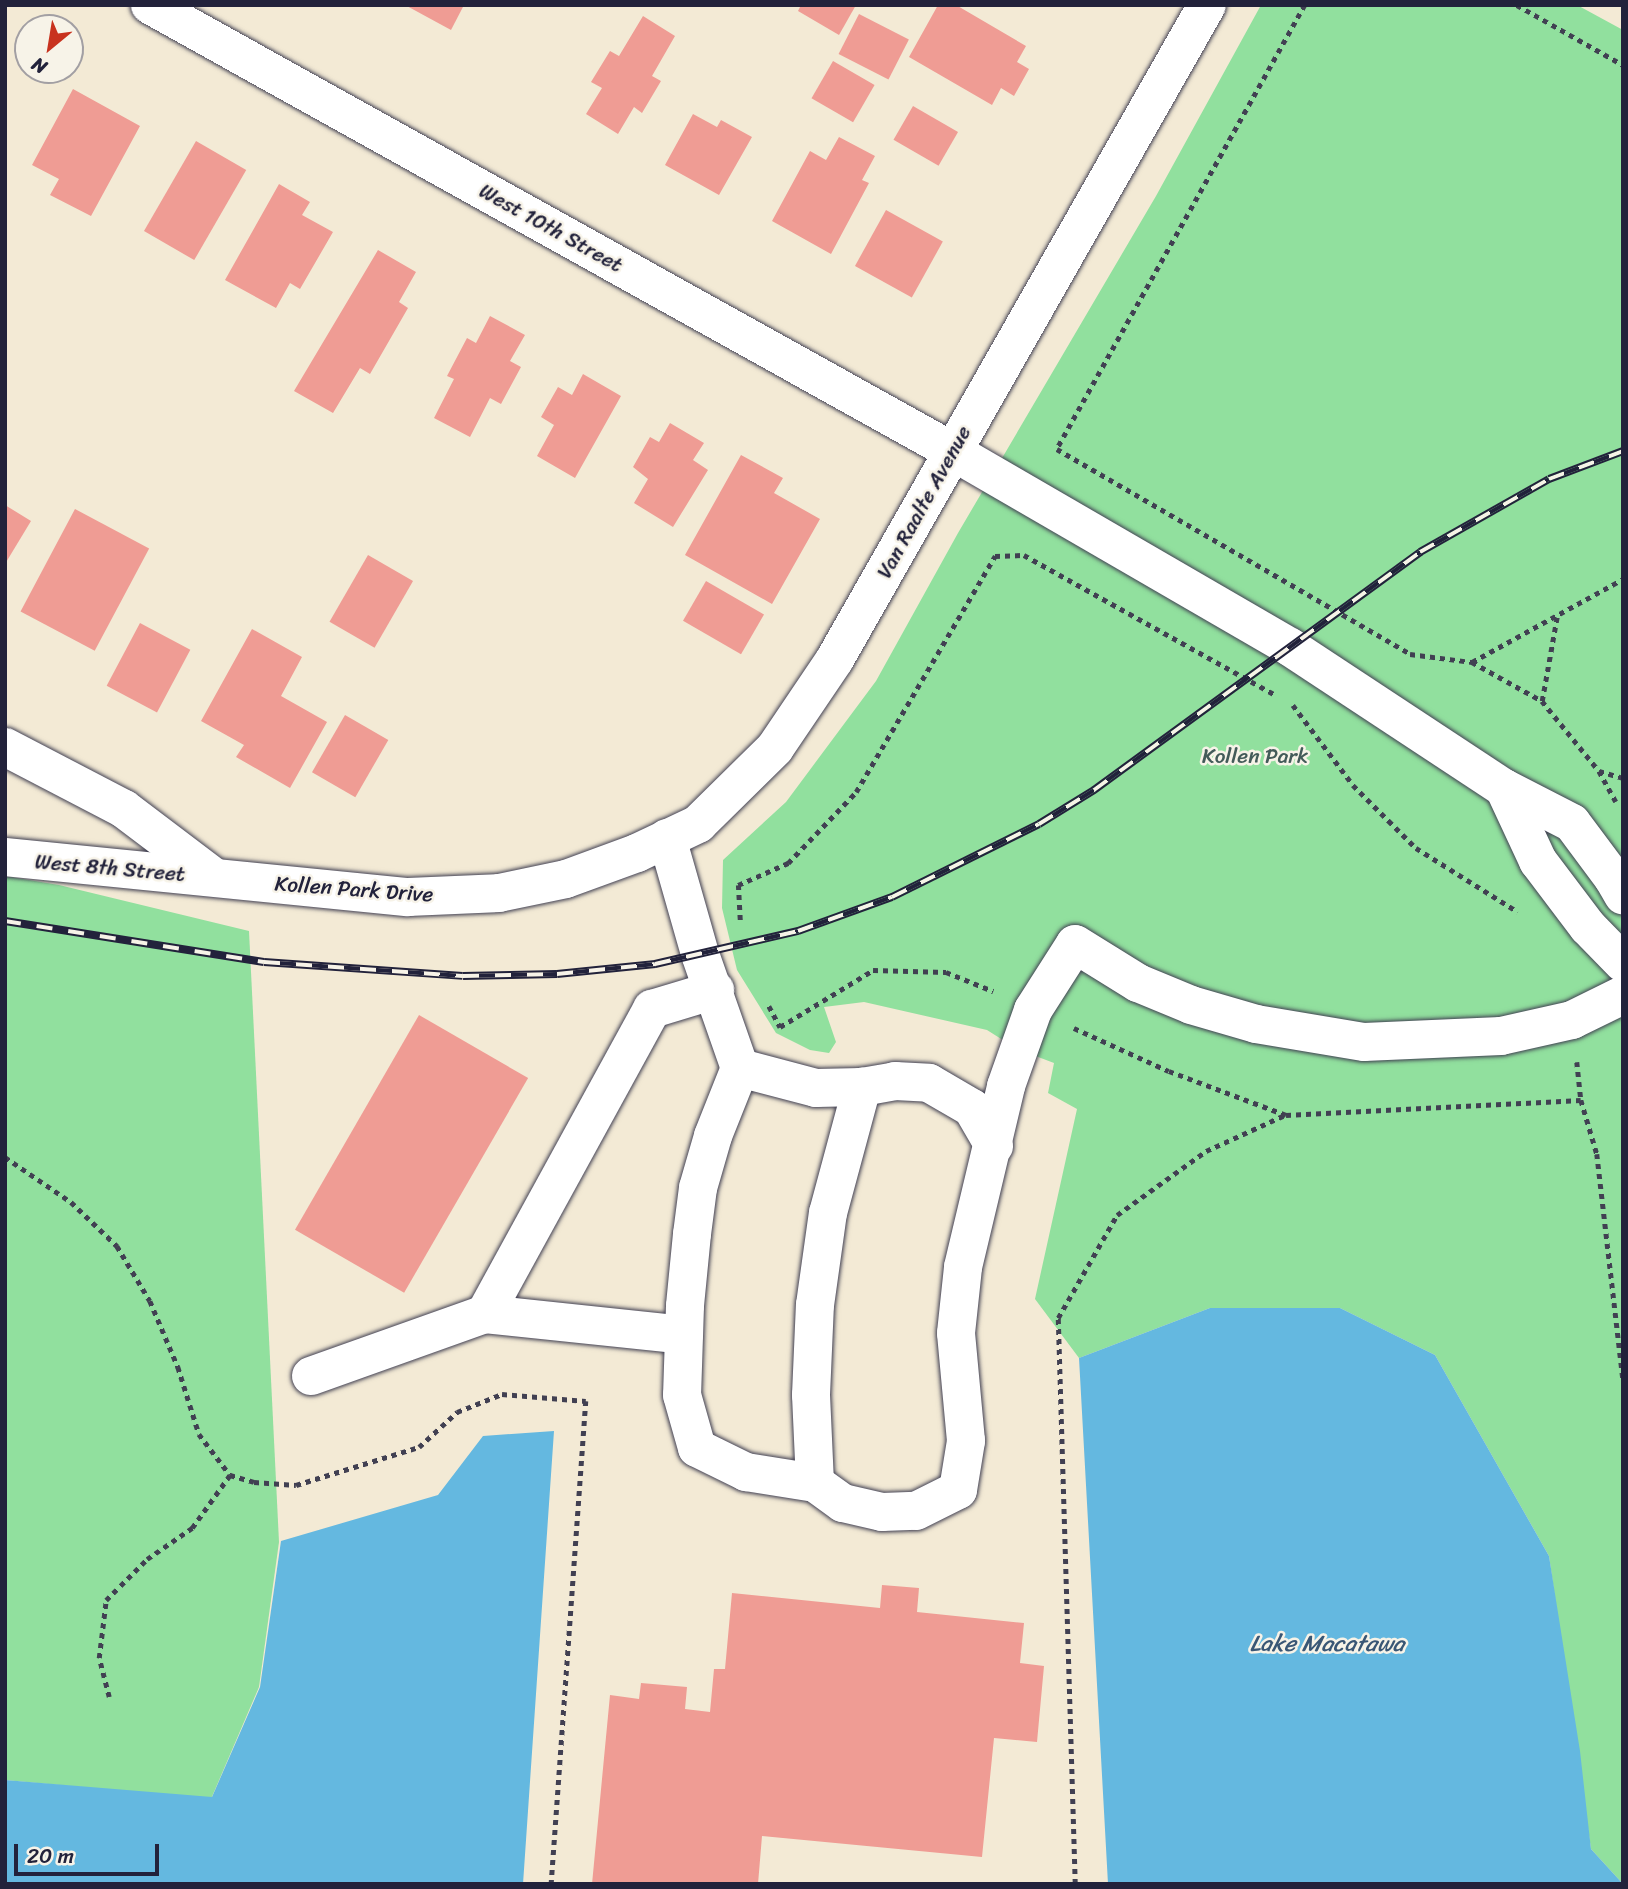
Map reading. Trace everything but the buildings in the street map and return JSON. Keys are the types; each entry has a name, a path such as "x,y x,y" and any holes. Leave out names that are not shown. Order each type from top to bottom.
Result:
{"street":[{"name":"West 10th Street","path":"150,5 952,451 1290,647 1504,788 1572,824 1613,877 1623,895"},
{"name":"Van Raalte Avenue","path":"534,886 566,879 698,824 775,748 835,659 1207,5"},
{"path":"5,747 124,808 215,877"},
{"path":"1504,788 1538,861 1588,927 1623,963"},
{"path":"667,838 700,954 715,990 740,1068 713,1136 698,1188 684,1335 682,1395 698,1448 746,1472 815,1483 843,1503 882,1512 916,1511 958,1490 966,1441 956,1333 963,1267 994,1146 1006,1086 1033,1010 1075,944 1138,983 1191,1005 1256,1024 1364,1042 1501,1036 1572,1020 1623,995"},
{"name":"West 8th Street","path":"5,857 215,877"},
{"name":"Kollen Park Drive","path":"215,877 408,897 499,893 534,886"},
{"path":"485,1314 652,1009 715,990"},
{"path":"740,1068 816,1088 862,1087 895,1081 929,1083 972,1108 994,1146"},
{"path":"815,1483 811,1395 815,1305 828,1213 862,1087"},
{"path":"311,1376 485,1314 684,1335"}],"path":[{"path":"1305,5 1057,449 1410,654 1472,663 1542,701 1598,771 1617,804"},
{"path":"1517,5 1623,65"},
{"path":"738,885 788,863 856,792 995,556 1024,555 1294,705 1353,785 1416,848 1524,915"},
{"path":"1472,663 1623,579"},
{"path":"1542,701 1557,616"},
{"path":"1598,771 1623,778"},
{"path":"780,1027 873,970 946,972 1169,1071 1286,1115"},
{"path":"1572,1020 1581,1100 1597,1154 1623,1379"},
{"path":"1075,1884 1058,1318 1117,1215 1206,1151 1286,1115 1581,1100"},
{"path":"5,1157 71,1202 117,1245 155,1312 178,1367 199,1434 230,1475 254,1482 296,1485 419,1447 457,1412 502,1394 586,1401 551,1884"},
{"path":"109,1697 99,1658 106,1600 147,1559 192,1528 230,1475"}],"green space":[{"name":"Kollen Park","path":"1261,5 1577,5 1623,30 1623,1884 1591,1849 1549,1556 1435,1355 1340,1308 1210,1308 1079,1358 1035,1299 1077,1109 1048,1093 1054,1063 1017,1049 987,1030 864,1002 824,1007 836,1042 829,1053 810,1050 776,1033 737,970 722,908 723,860 786,802 876,681 958,533 1156,196"},
{"path":"5,876 59,885 249,931 279,1542 259,1687 211,1799 5,1780"}],"water":[{"name":"Lake Macatawa","path":"1210,1308 1340,1308 1435,1355 1549,1556 1580,1751 1591,1849 1623,1884 1108,1884 1079,1358"},
{"path":"554,1431 523,1884 5,1884 5,1780 212,1797 260,1687 281,1541 438,1495 483,1436"}],"railway":[{"path":"5,921 264,962 463,976 557,974 655,964 798,931 892,897 1039,824 1094,790 1420,552 1549,479 1623,451"}]}
